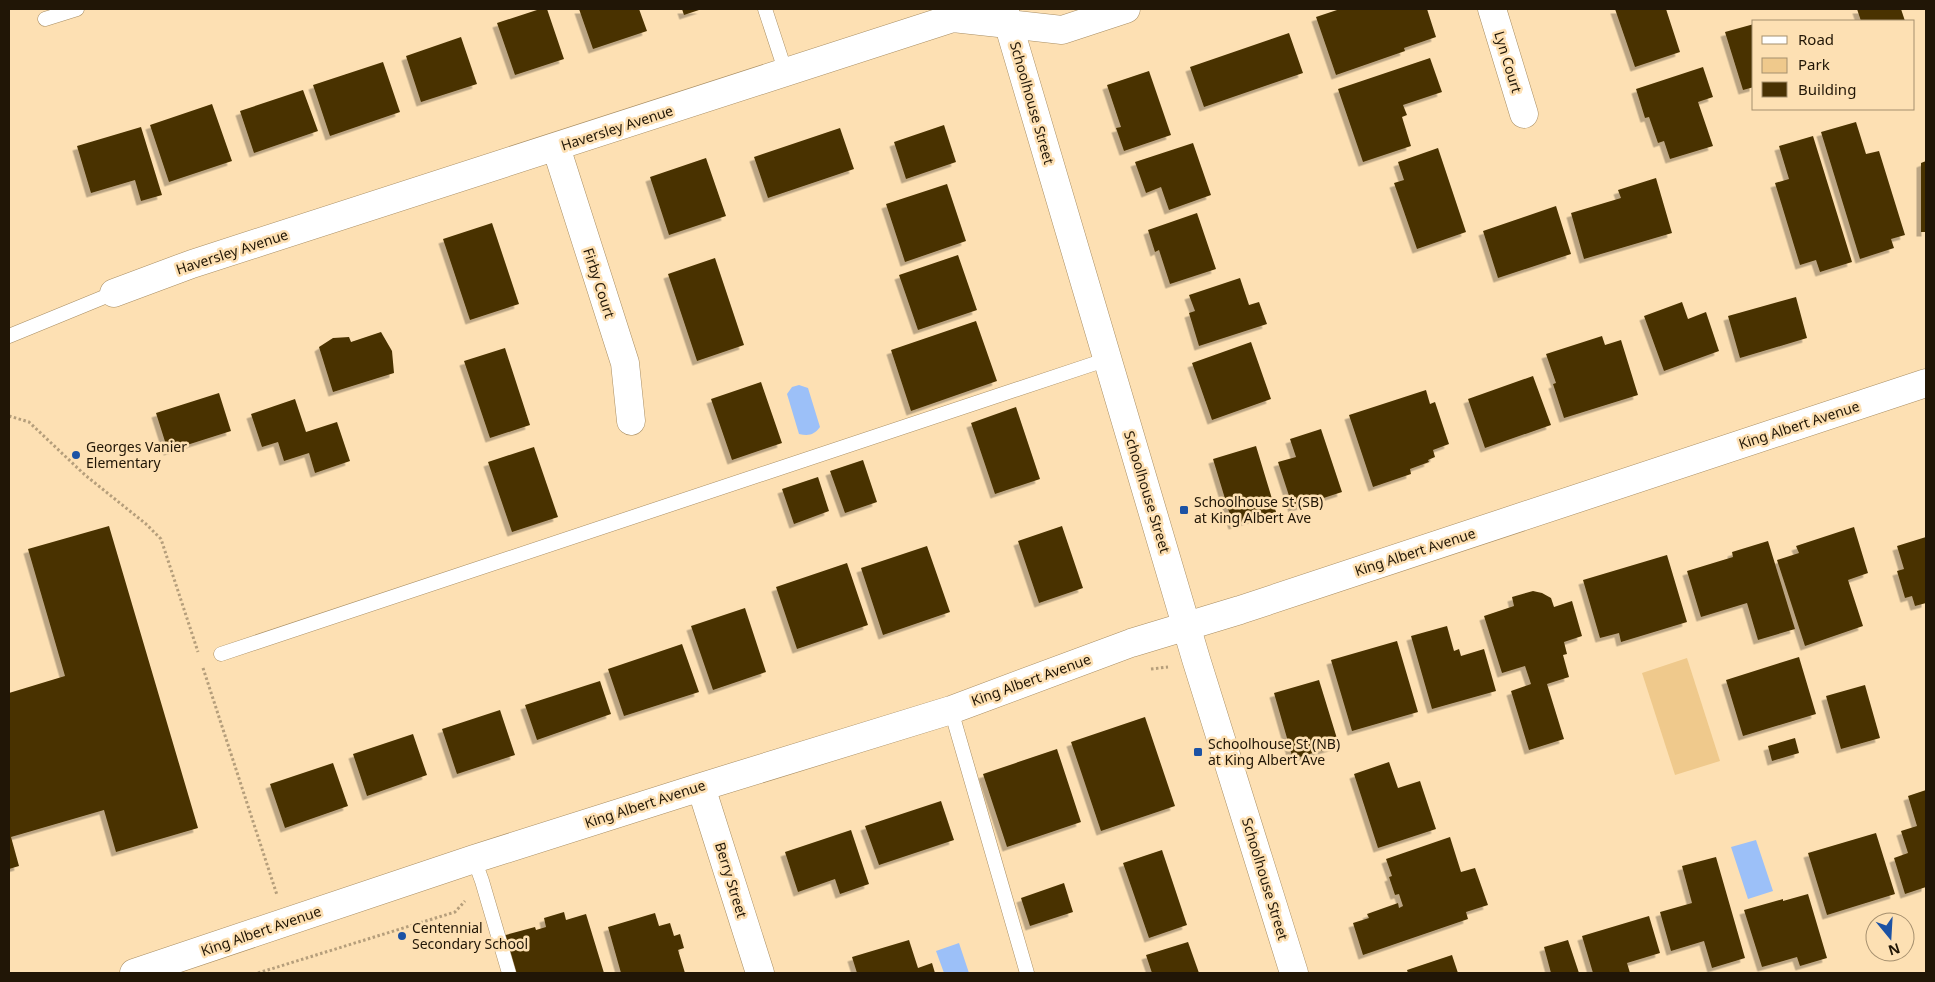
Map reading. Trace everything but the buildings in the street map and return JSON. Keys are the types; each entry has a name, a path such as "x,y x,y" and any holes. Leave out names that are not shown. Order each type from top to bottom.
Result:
{"street":[{"name":"Haversley Avenue","path":"114,293 192,264 953,18 1007,16 1062,30 1126,9"},
{"name":"Lyn Court","path":"1492,9 1524,114"},
{"name":"Schoolhouse Street","path":"1007,16 1187,626 1294,973"},
{"name":"Firby Court","path":"556,147 624,363 631,421"},
{"name":"King Albert Avenue","path":"134,973 478,870 701,787 951,710 1132,643 1926,383"},
{"name":"Berry Street","path":"701,787 760,973"}],"lane":[{"path":"45,20 77,9"},
{"path":"765,9 786,73"},
{"path":"9,336 114,293"},
{"path":"222,654 1108,359"},
{"path":"951,710 1027,973"},
{"path":"478,870 509,973"}],"path":[{"path":"9,416 29,422 85,475 146,524 160,539 198,652"},
{"path":"201,662 279,899"},
{"path":"258,973 455,912 478,870"}],"green space":[{"path":"1687,658 1720,761 1675,775 1642,673"}],"water":[{"path":"799,385 808,388 820,427 816,432 806,435 799,434 787,394 792,387"},
{"path":"1756,840 1773,891 1748,899 1731,847"},
{"path":"959,943 969,973 944,973 936,951"}],"place":[{"name":"Georges Vanier Elementary","path":"76,455"},
{"name":"Schoolhouse St (SB) at King Albert Ave","path":"1184,510"},
{"name":"Schoolhouse St (NB) at King Albert Ave","path":"1198,752"},
{"name":"Centennial Secondary School","path":"402,936"}]}
